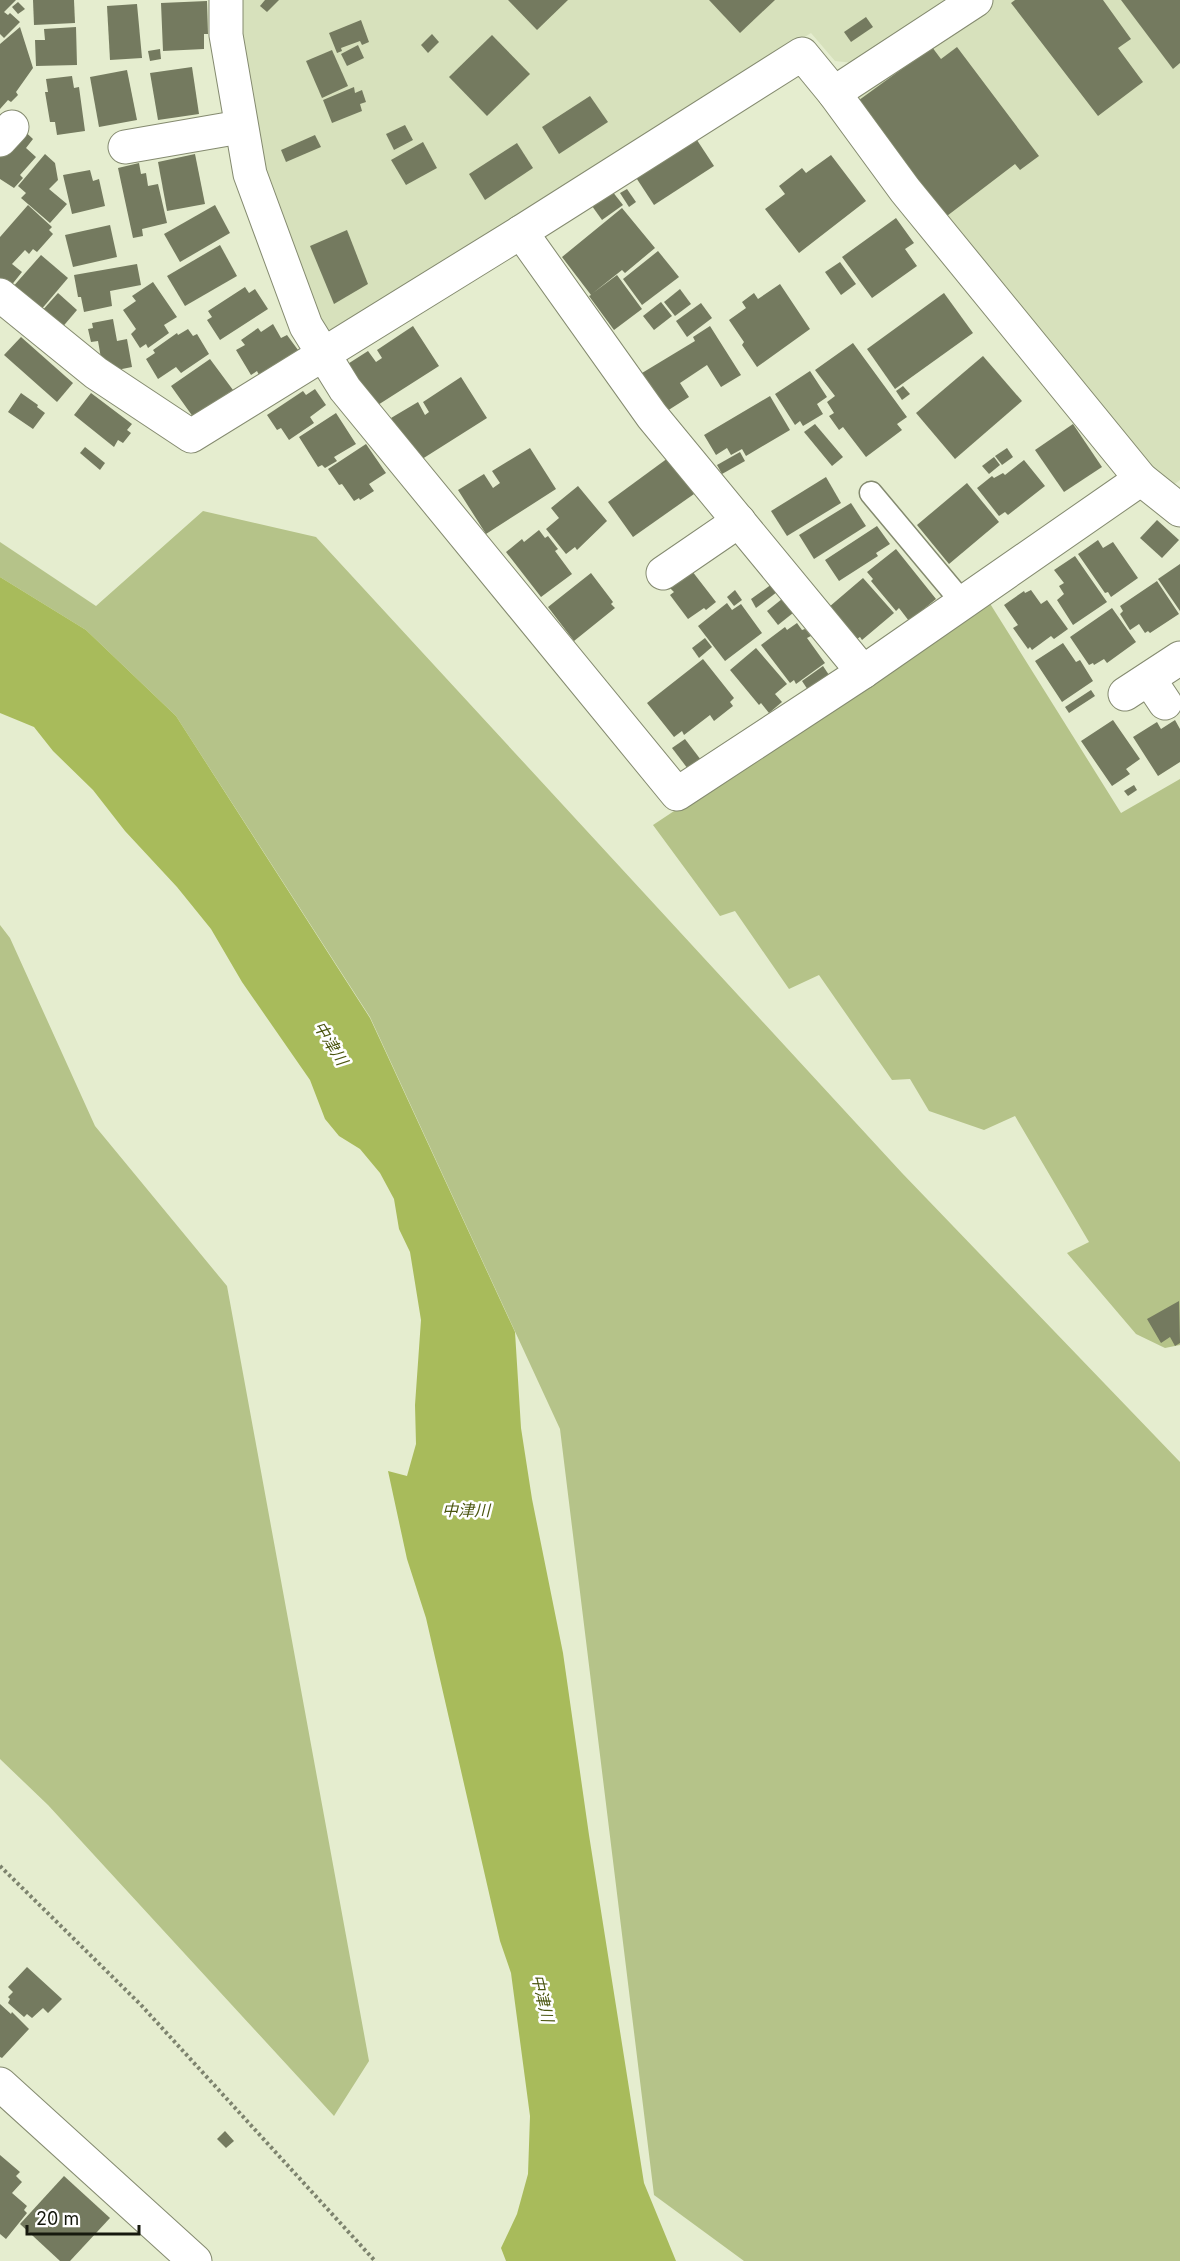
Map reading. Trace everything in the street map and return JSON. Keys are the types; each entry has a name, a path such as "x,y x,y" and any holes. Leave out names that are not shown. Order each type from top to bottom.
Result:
{"street":[{"path":"226,0 226,35 240,127 250,174 306,326 345,389 677,794 863,672 1141,479"},
{"path":"834,93 976,0"},
{"path":"0,295 96,373 191,436 802,54 834,93 905,190 1141,479 1177,504"},
{"path":"124,147 240,127"},
{"path":"521,231 652,416 863,672"},
{"path":"663,573 739,521"},
{"path":"1146,692 1180,658"},
{"path":"0,2084 195,2261"}],"lane":[{"path":"871,493 963,603"}],"path":[{"path":"0,1866 141,2005 375,2261"}],"shaded area":[{"path":"234,0 952,0 854,63 835,61 811,33 339,333 318,328 258,175"},
{"path":"993,0 1180,0 1180,480 1172,486 1145,470 850,104 854,91"},
{"path":"203,511 316,537 902,1173 1180,1462 1180,2261 744,2261 654,2195 560,1429 370,1017 176,716 86,630 0,577 0,542 96,606"},
{"path":"989,602 1121,813 1180,779 1180,1345 1165,1348 1136,1334 1067,1253 1089,1242 1015,1116 984,1130 929,1111 910,1079 892,1080 819,975 789,989 735,911 720,916 653,825"},
{"path":"0,925 10,938 95,1126 227,1286 369,2061 334,2116 48,1805 0,1759"}],"water":[{"name":"中津川","path":"0,577 86,630 176,716 370,1018 515,1332 521,1428 532,1499 563,1653 644,2183 676,2261 506,2261 501,2248 517,2214 528,2174 530,2116 511,1973 500,1941 426,1618 407,1559 388,1471 407,1476 416,1444 415,1405 421,1320 410,1252 399,1229 394,1199 380,1173 360,1149 339,1136 325,1119 310,1080 242,982 211,929 177,887 125,831 93,790 53,751 34,727 0,713"}],"building":[{"path":"0,0 16,0 4,12 8,15 10,13 20,22 4,38 0,34"},
{"path":"33,0 74,0 75,23 34,25"},
{"path":"265,0 279,0 267,12 260,6"},
{"path":"508,0 568,0 537,30"},
{"path":"709,0 775,0 740,33"},
{"path":"1015,0 1103,0 1131,39 1118,48 1143,82 1098,116 1011,3"},
{"path":"1121,0 1180,0 1180,63 1173,69"},
{"path":"207,1 208,34 204,34 204,49 163,51 161,3"},
{"path":"18,2 25,9 18,14 12,7"},
{"path":"137,4 142,58 110,60 107,6"},
{"path":"866,17 873,27 851,42 844,32"},
{"path":"361,20 369,42 362,45 360,41 341,48 342,51 337,53 329,33"},
{"path":"20,27 33,68 16,92 18,95 11,102 8,100 0,109 0,44"},
{"path":"76,27 77,65 36,66 35,40 45,40 44,29"},
{"path":"432,34 439,42 428,53 421,45"},
{"path":"492,35 530,74 487,116 449,77"},
{"path":"358,45 364,58 347,66 341,54"},
{"path":"932,47 941,59 957,47 1039,156 1020,170 1015,164 943,219 855,103"},
{"path":"160,49 161,59 150,61 148,51"},
{"path":"332,50 348,86 322,98 306,61"},
{"path":"192,67 199,114 158,120 150,73"},
{"path":"127,70 137,120 99,127 90,77"},
{"path":"72,76 74,88 79,87 85,131 57,135 55,122 50,122 45,92 48,92 46,79"},
{"path":"354,87 355,93 362,90 366,102 360,104 362,111 332,123 323,100"},
{"path":"590,96 608,122 559,154 542,127"},
{"path":"17,124 33,139 26,148 36,157 20,175 23,178 14,188 0,179 0,144"},
{"path":"405,125 413,140 394,150 386,134"},
{"path":"315,135 321,147 286,162 281,150"},
{"path":"695,137 714,166 654,205 635,176"},
{"path":"423,142 437,168 406,185 391,160"},
{"path":"517,143 533,168 485,200 469,174"},
{"path":"45,154 55,163 58,180 49,189 67,204 50,223 21,198 26,193 18,186"},
{"path":"195,154 205,204 167,211 158,162"},
{"path":"831,155 866,201 799,253 765,209 785,194 779,186 802,168 806,173"},
{"path":"139,163 141,174 146,173 148,186 158,184 167,223 142,229 143,236 133,238 118,168"},
{"path":"90,170 93,181 99,179 105,206 72,214 63,175"},
{"path":"627,189 636,202 629,207 620,193"},
{"path":"612,191 623,205 602,220 592,206"},
{"path":"28,205 52,227 49,230 53,234 37,252 33,249 29,254 25,250 12,264 22,272 10,287 0,278 0,237"},
{"path":"215,205 230,233 180,262 164,234"},
{"path":"622,208 655,248 625,273 622,270 593,293 617,275 642,309 614,330 562,257"},
{"path":"896,218 914,243 905,249 917,266 872,298 842,257"},
{"path":"110,225 117,257 73,267 65,235"},
{"path":"347,230 368,284 334,304 310,246"},
{"path":"220,245 237,276 185,306 167,276"},
{"path":"658,251 679,277 642,305 623,279"},
{"path":"41,255 68,278 40,311 11,289"},
{"path":"840,262 856,284 841,295 825,272"},
{"path":"137,264 141,285 110,291 112,306 84,312 81,297 78,297 74,275"},
{"path":"153,282 177,317 164,325 169,333 148,348 146,344 140,348 131,334 136,329 123,310 136,301 132,296"},
{"path":"780,284 810,329 757,367 729,320 746,308 742,302 754,293 758,299"},
{"path":"245,287 249,293 255,289 268,309 220,340 207,320 212,317 208,311"},
{"path":"680,289 691,304 675,316 664,302"},
{"path":"58,293 77,310 60,330 41,312"},
{"path":"944,293 973,333 895,389 867,349"},
{"path":"661,302 672,316 654,330 643,316"},
{"path":"701,303 712,318 687,337 676,321"},
{"path":"113,319 117,341 127,339 132,367 112,371 111,363 102,364 98,341 91,342 88,329 93,328 92,323"},
{"path":"273,324 281,338 287,335 298,350 259,375 257,371 251,375 236,350 245,345 241,340 258,328 261,332"},
{"path":"413,326 439,366 370,410 343,367 368,351 376,362 382,358 377,350"},
{"path":"710,326 741,375 721,387 707,365 680,383 689,397 667,411 642,373 695,341 693,337"},
{"path":"188,329 193,336 197,334 209,354 181,373 176,367 158,379 146,359 155,353 153,350 177,333 178,335"},
{"path":"21,337 73,383 57,402 4,355"},
{"path":"853,343 907,417 897,424 902,430 866,457 843,427 839,430 829,416 834,413 827,402 835,396 815,370"},
{"path":"983,356 1022,401 955,459 916,413"},
{"path":"210,359 233,390 225,395 227,398 196,421 171,386"},
{"path":"810,371 827,397 817,404 823,414 803,426 800,421 795,425 775,394"},
{"path":"461,377 487,418 419,461 391,418 418,402 425,415 429,412 423,402"},
{"path":"903,386 910,394 902,400 896,391"},
{"path":"315,389 326,405 310,417 314,423 289,440 281,428 277,430 267,415 303,391 306,395"},
{"path":"21,393 45,413 33,429 8,412"},
{"path":"91,393 132,424 127,430 131,433 123,443 118,440 114,447 74,415"},
{"path":"770,396 790,430 746,456 742,449 731,455 727,448 716,455 704,435"},
{"path":"336,413 356,444 334,457 337,461 325,468 322,465 318,467 299,437"},
{"path":"815,424 843,457 832,466 804,432"},
{"path":"1073,424 1102,467 1064,492 1035,450"},
{"path":"366,444 386,473 369,484 374,491 354,501 328,469"},
{"path":"85,447 105,463 100,470 80,453"},
{"path":"530,448 556,489 486,534 458,490 484,474 493,488 500,483 492,471"},
{"path":"1007,448 1013,457 1002,465 995,456"},
{"path":"740,452 745,461 722,474 717,465"},
{"path":"994,457 1000,465 989,474 982,466"},
{"path":"668,458 694,494 633,537 608,502"},
{"path":"1024,460 1045,486 1008,515 1005,512 999,516 977,488 992,476 994,478 1003,473 1005,475"},
{"path":"826,477 841,503 787,536 771,511"},
{"path":"967,483 999,522 949,564 917,525"},
{"path":"578,486 607,521 577,550 575,547 566,554 546,529 559,518 551,508"},
{"path":"851,503 866,526 814,559 799,535"},
{"path":"1157,520 1179,540 1162,558 1140,538"},
{"path":"877,526 890,544 876,553 878,556 839,581 825,560"},
{"path":"539,530 545,538 548,536 558,549 555,551 572,574 541,597 506,552 522,539 524,542"},
{"path":"1098,540 1103,548 1113,542 1138,578 1111,597 1108,592 1105,593 1078,554"},
{"path":"896,549 936,599 909,621 899,608 896,611 871,581 873,579 867,572"},
{"path":"1075,556 1107,602 1073,625 1057,600 1064,594 1059,586 1064,583 1054,570"},
{"path":"1180,564 1180,611 1158,579"},
{"path":"692,571 716,602 688,619 670,595 674,592 669,587"},
{"path":"591,573 615,608 574,641 548,607"},
{"path":"863,578 894,613 862,640 860,637 857,639 829,607"},
{"path":"1157,581 1179,614 1150,633 1148,631 1145,633 1139,624 1130,630 1120,614 1123,611 1120,606"},
{"path":"772,584 777,592 756,608 751,599"},
{"path":"735,590 742,600 734,606 727,597"},
{"path":"1031,590 1041,604 1047,600 1068,629 1054,639 1051,636 1032,650 1030,647 1028,649 1013,628 1018,625 1004,605 1024,591 1025,593"},
{"path":"782,599 793,613 778,625 767,611"},
{"path":"727,603 732,610 741,604 762,633 725,661 698,626"},
{"path":"1112,608 1136,642 1107,663 1104,659 1094,665 1093,663 1089,665 1070,637"},
{"path":"797,623 811,636 807,638 825,663 796,684 794,680 790,683 761,645 785,627 787,630"},
{"path":"705,638 712,647 699,658 692,648"},
{"path":"1063,643 1076,662 1080,660 1093,681 1062,702 1035,661"},
{"path":"756,648 787,684 775,694 782,702 769,713 761,703 759,705 730,670"},
{"path":"703,659 734,698 730,702 733,706 714,721 710,715 684,735 682,731 674,737 647,703"},
{"path":"823,666 829,675 808,690 802,681"},
{"path":"1091,690 1095,696 1069,713 1065,707"},
{"path":"1113,720 1140,759 1126,769 1130,774 1112,786 1081,741"},
{"path":"1175,720 1180,729 1180,762 1158,776 1133,737 1157,722 1161,729"},
{"path":"685,739 701,760 688,769 672,748"},
{"path":"1134,785 1137,790 1128,796 1124,791"},
{"path":"1179,1301 1180,1343 1175,1346 1170,1337 1161,1343 1147,1319"},
{"path":"27,1967 62,1999 48,2013 43,2008 32,2018 27,2014 24,2017 8,2003 10,1999 8,1997 13,1992 8,1987"},
{"path":"0,2004 29,2029 2,2058 0,2057"},
{"path":"225,2131 234,2141 226,2148 217,2139"},
{"path":"0,2155 20,2172 16,2176 22,2182 12,2193 27,2206 24,2210 27,2213 6,2239 0,2234"},
{"path":"64,2176 110,2218 70,2261 60,2261 20,2224"}]}
